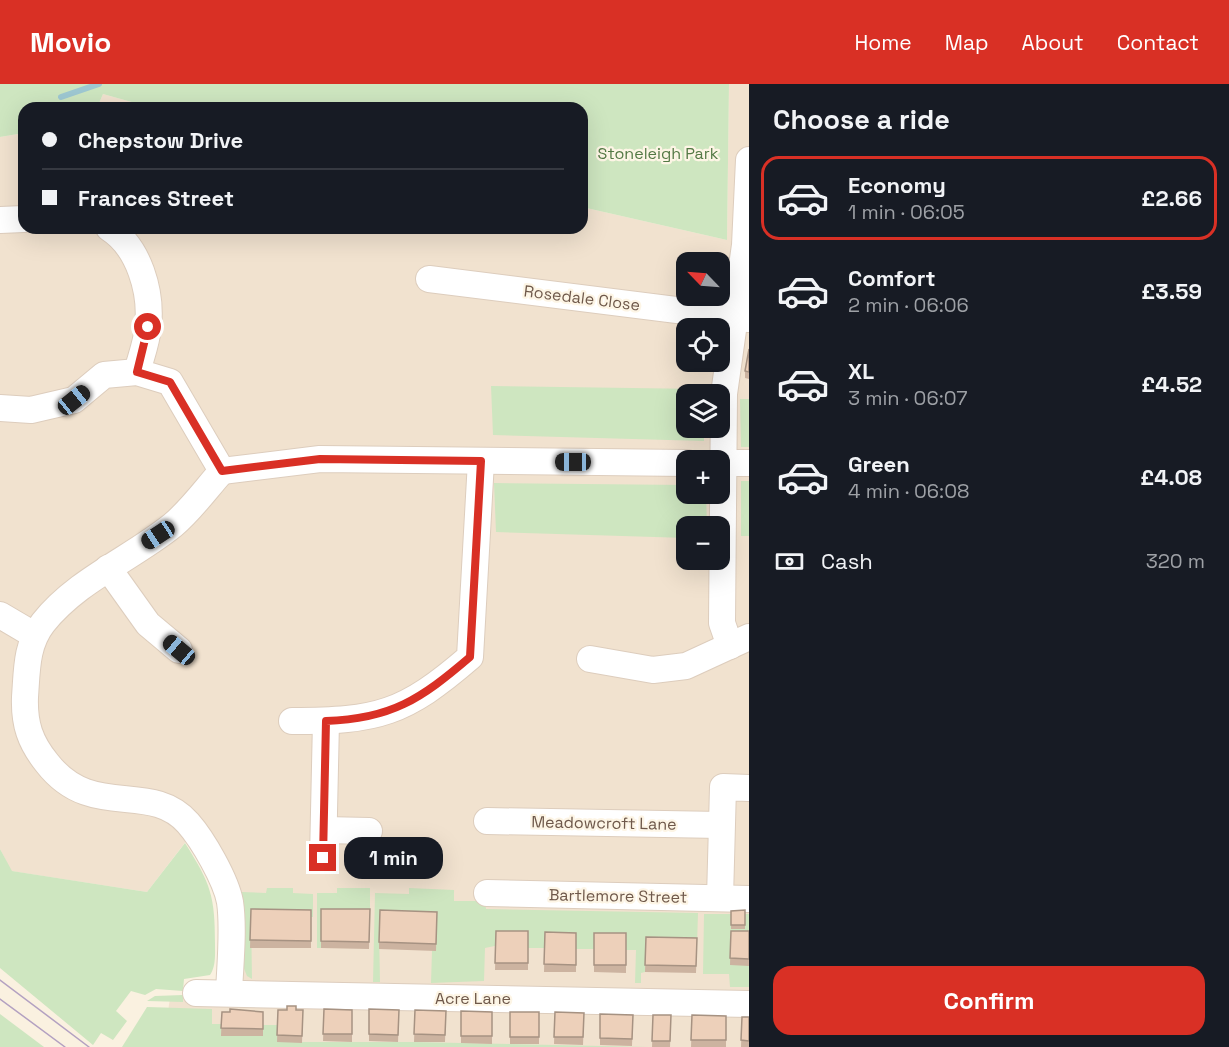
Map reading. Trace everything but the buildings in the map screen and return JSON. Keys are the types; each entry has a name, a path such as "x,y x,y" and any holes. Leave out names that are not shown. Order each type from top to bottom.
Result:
{"street":[{"path":"722,450 724,394 742,318 749,160"},
{"path":"0,220 18,219"},
{"path":"118,234 137,260 147,298 148,327 137,372"},
{"name":"Rosedale Close","path":"429,279 742,318"},
{"path":"0,408 31,410 74,400 104,375 137,372 170,382 222,471"},
{"path":"229,993 230,903 225,887 188,823 162,806 91,795 66,785 37,752 29,736 26,722 27,656 34,635 45,621 108,568 173,524 222,471 320,459 676,463"},
{"path":"292,721 358,720 388,713 438,685 470,657 481,461"},
{"path":"730,463 749,463"},
{"path":"590,659 653,670 686,666 739,642 722,623 722,504"},
{"path":"108,568 148,624 179,650"},
{"path":"0,615 34,635"},
{"path":"323,858 326,721"},
{"path":"720,898 723,787 749,788"},
{"name":"Meadowcroft Lane","path":"487,821 721,825"},
{"path":"324,830 369,831"},
{"name":"Bartlemore Street","path":"487,893 749,899"},
{"name":"Acre Lane","path":"196,993 749,1004"}],"shaded area":[{"path":"729,84 749,84 749,1047 221,1047 166,1025 170,998 208,989 222,973 222,889 187,840 147,892 11,871 0,849 0,137 18,134 18,234 588,234 588,208 727,240"},
{"path":"103,94 132,102 100,102"}],"green space":[{"name":"Stoneleigh Park","path":"0,84 729,84 727,240 588,208 588,102 132,102 103,94 100,102 18,102 18,134 0,137"},
{"path":"491,386 676,389 676,438 704,438 704,441 493,435"},
{"path":"740,399 749,399 749,447 741,447"},
{"path":"741,481 749,481 749,536 741,536"},
{"path":"494,483 676,485 676,504 706,504 707,516 676,516 676,538 496,532"},
{"path":"185,843 201,869 210,891 214,914 215,956 210,975 184,979 183,991 156,989 145,995 131,991 116,1011 127,1021 113,1040 101,1033 93,1045 0,968 0,849 12,871 147,892"},
{"path":"267,888 293,888 293,893 313,894 313,917 251,916 252,979 247,976 243,966 241,892 266,893"},
{"path":"337,888 370,888 370,917 322,916 321,948 317,948 317,893 337,893"},
{"path":"409,888 454,890 454,901 485,901 486,909 698,913 697,945 646,945 645,972 641,973 641,983 635,983 636,950 626,950 626,941 594,949 576,949 576,940 545,948 528,948 528,939 485,948 484,981 431,983 432,951 436,950 437,919 379,930 380,982 373,982 375,893 409,894"},
{"path":"704,914 749,914 749,987 730,987 729,974 703,974"},
{"path":"183,995 183,1002 147,1001 155,996"},
{"path":"147,1007 212,1009 212,1024 222,1024 222,1036 263,1036 263,1025 278,1025 278,1042 414,1042 649,1047 122,1047"},
{"path":"0,1014 44,1047 0,1047"}],"waterway":[{"path":"61,97 99,84"}],"tram line":[{"path":"0,980 89,1047"},
{"path":"0,999 65,1047"}],"route":[{"path":"148,327 137,372 170,382 222,471 320,459 481,461 470,657 438,685 388,713 358,720 326,721 323,858"}]}
